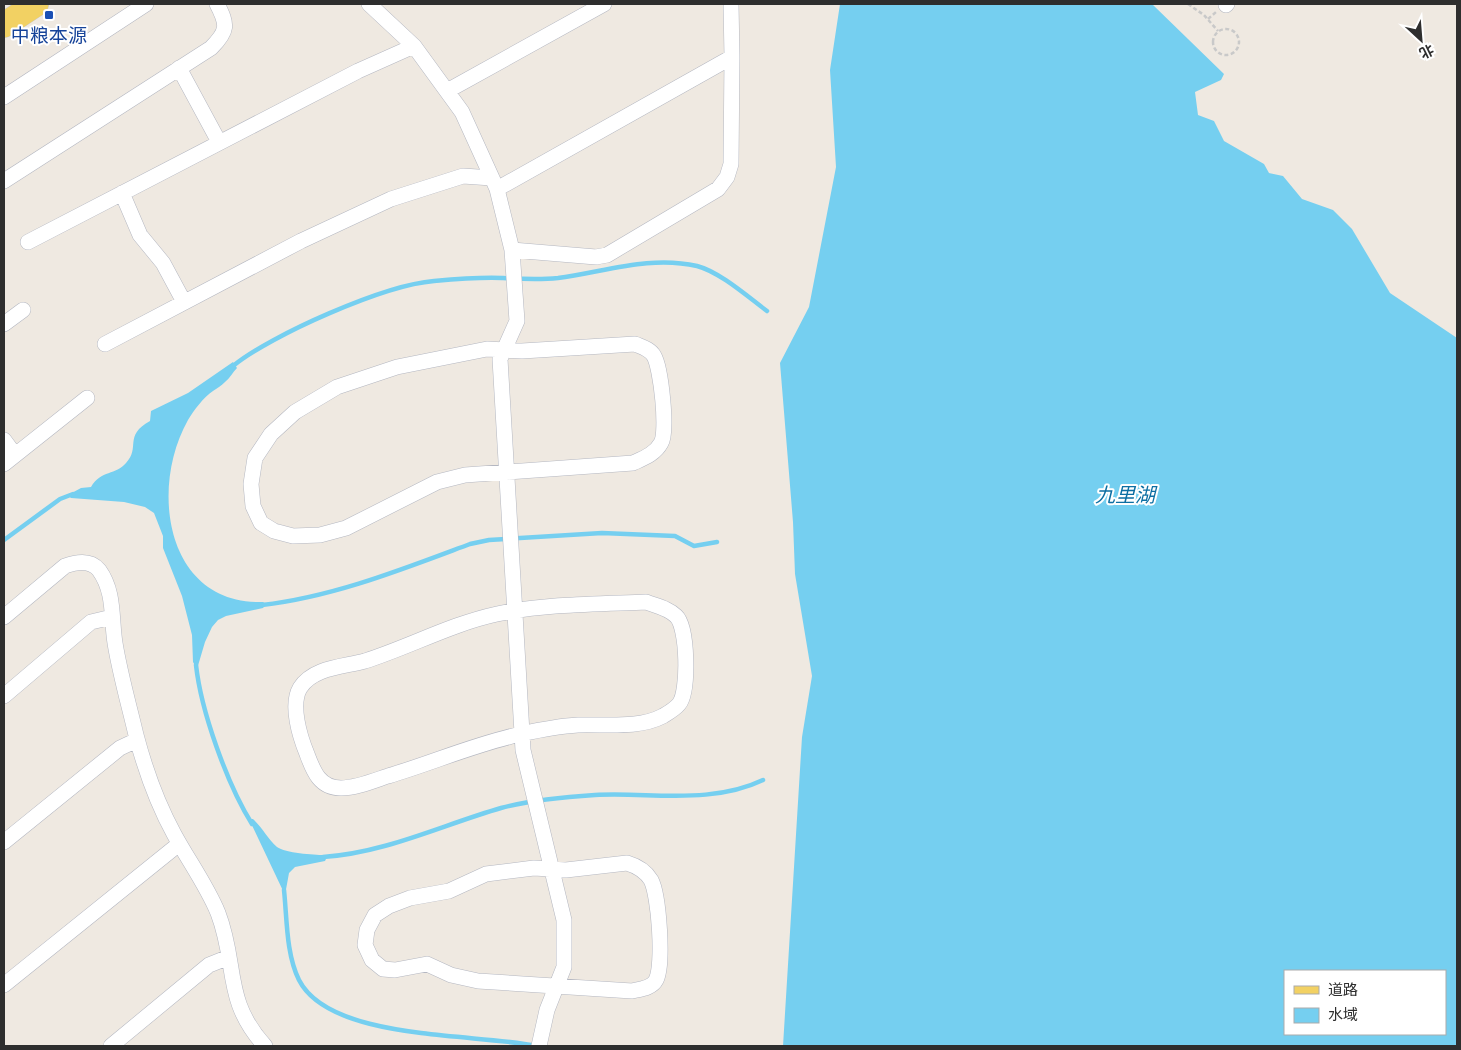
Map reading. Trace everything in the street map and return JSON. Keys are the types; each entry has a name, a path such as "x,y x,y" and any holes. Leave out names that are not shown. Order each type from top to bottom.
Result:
{"main road":[{"path":"4,25 36,4"}],"street":[{"path":"4,97 146,4"},
{"path":"4,181 211,48 222,37 226,27 217,4"},
{"path":"447,91 604,4"},
{"path":"512,250 596,257 607,255 718,189 727,177 731,164 731,4"},
{"path":"378,7 414,46 462,112 494,184 512,250 517,321 500,359 523,750 550,869 564,920 564,967 547,1010 540,1043"},
{"path":"28,242 358,71 414,46"},
{"path":"104,344 301,241 391,199 463,176 494,184 732,57"},
{"path":"179,68 219,142"},
{"path":"122,193 140,235 163,263 184,302"},
{"path":"4,324 23,310"},
{"path":"635,344 648,349 654,356 658,366 665,428 662,442 651,455 633,463 506,472 465,475 437,482 346,528 320,535 302,536 274,531 261,523 253,506 250,484 255,458 271,434 295,412 337,387 397,367 487,349 503,350 635,344"},
{"path":"4,440 9,459 87,398"},
{"path":"4,617 65,566 77,562 88,562 98,569 112,599 116,651 137,740 151,785 179,844 218,912 229,957 232,985 238,1008 254,1034 265,1046"},
{"path":"646,602 666,609 678,617 683,628 686,674 684,693 679,704 666,714 652,721 626,724 576,725 522,734 478,745 438,761 340,788 326,785 316,775 302,742 296,704 300,689 310,677 324,671 365,661 426,636 496,614 562,606 646,602"},
{"path":"4,696 92,622 112,617"},
{"path":"4,842 120,748 137,740"},
{"path":"4,984 179,844"},
{"path":"627,863 640,867 651,880 656,896 660,967 656,981 646,988 632,991 556,985 478,981 451,975 427,964 395,970 383,969 372,960 365,945 367,930 375,915 389,906 410,898 448,891 486,874 534,868 566,870 627,863"},
{"path":"111,1046 209,965 229,957"}],"path":[{"path":"1188,4 1204,14 1218,32"},
{"path":"1226,29 1237,35 1238,43 1235,51 1228,55 1216,50 1213,38 1218,32 1226,29"}],"water":[{"name":"九里湖","path":"840,4 1152,4 1224,74 1221,80 1195,92 1198,115 1214,121 1224,141 1264,164 1269,173 1283,176 1302,199 1333,210 1352,229 1390,293 1457,338 1457,1046 783,1046 802,737 812,676 795,574 793,522 780,363 809,307 836,167 830,70"},
{"path":"233,362 237,368 222,385 202,401 188,420 176,448 170,478 169,509 175,538 186,564 205,585 230,598 266,604 263,608 226,616 218,620 212,627 205,642 197,669 193,662 192,635 182,596 163,548 163,536 154,513 145,507 124,502 71,498 68,495 81,488 91,487 99,478 122,467 126,463 132,452 134,437 142,426 150,421 151,411 188,393"},
{"path":"249,819 253,819 256,822 277,847 293,852 324,855 327,857 325,861 295,867 289,873 285,895"}],"waterway":[{"path":"233,366 273,340 329,313 387,292 434,281 485,278 551,279 644,263 679,263 706,269 734,286 767,311"},
{"path":"4,540 60,499 73,494"},
{"path":"262,605 315,596 341,589 470,544 489,540 602,533 675,536 694,546 717,542"},
{"path":"196,665 203,704 216,747 233,789 252,824"},
{"path":"323,857 369,850 501,808 524,803 595,795 702,795 743,788 763,780"},
{"path":"284,890 288,936 295,970 299,980 316,1000 341,1014 372,1024 406,1031 536,1046"}],"place":[{"name":"中粮本源","path":"49,15"}]}
